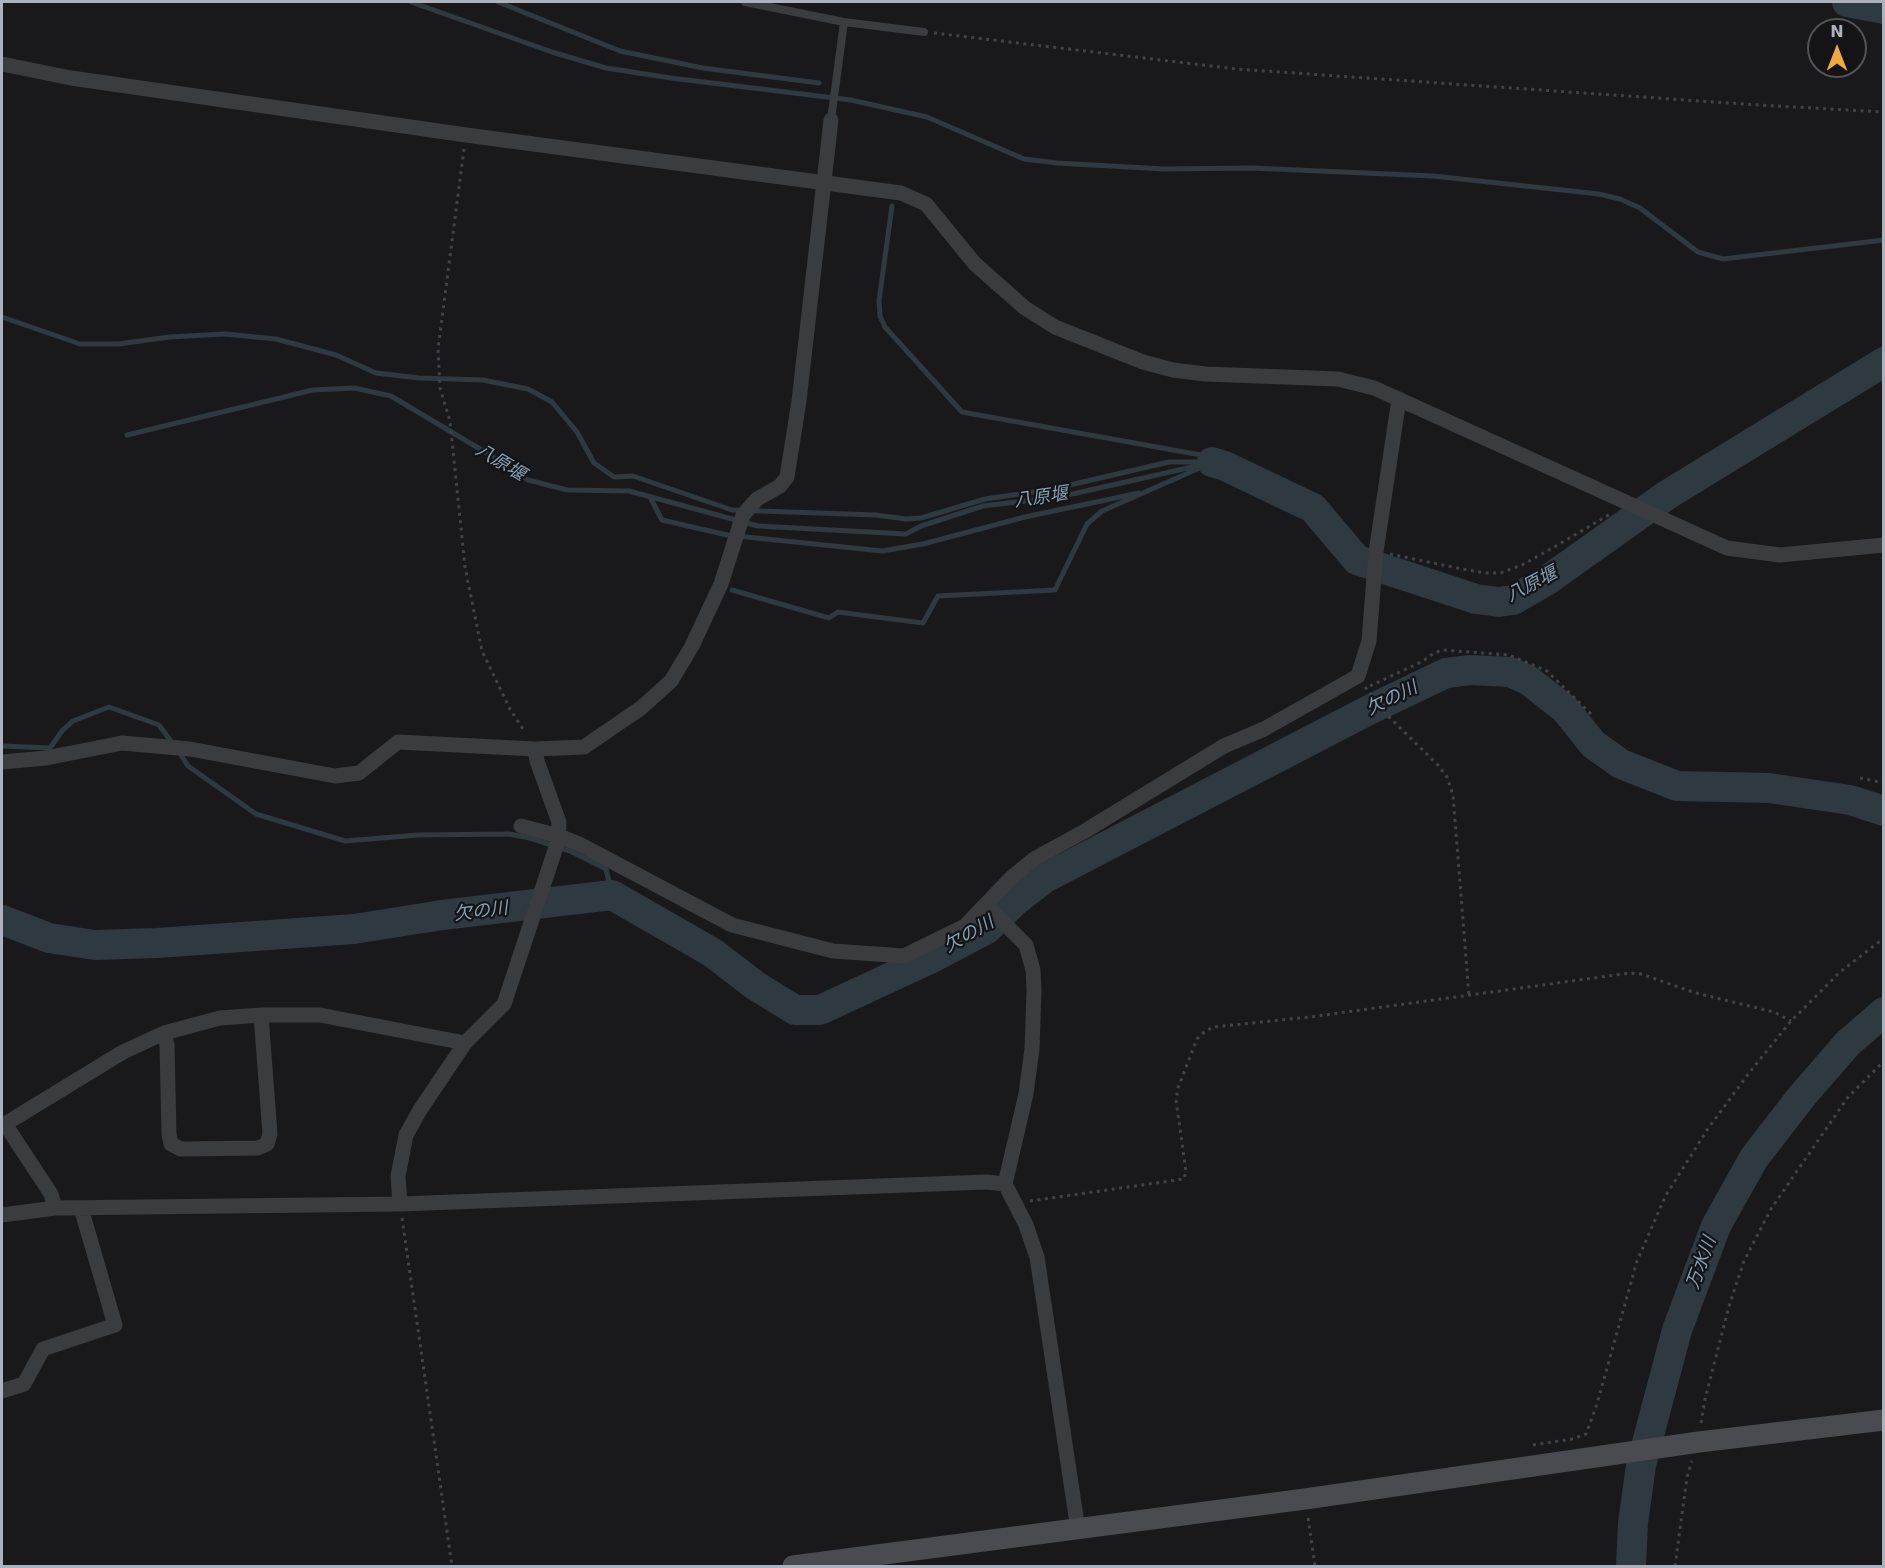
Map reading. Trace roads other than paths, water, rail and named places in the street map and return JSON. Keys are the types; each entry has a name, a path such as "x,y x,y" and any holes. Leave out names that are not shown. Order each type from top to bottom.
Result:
{"street":[{"path":"2,64 71,78 466,135 901,193 926,204 982,271 1025,308 1055,327 1143,362 1173,370 1205,374 1338,379 1374,388 1727,548 1780,555 1884,545"},
{"path":"2,762 46,758 122,743 190,749 335,776 359,773 398,742 535,749 584,747 659,694 671,681 692,646 721,584 747,508 757,499 780,486 787,477 799,401 832,113"},
{"path":"521,826 557,844 579,844 732,925 833,951 904,956 965,926 989,908 1012,877 1034,859 1085,831 1224,746 1264,729 1358,676 1369,641 1376,556 1399,399"},
{"path":"400,1204 398,1176 406,1135 465,1043 504,1004 557,844 560,822 537,761 535,749"},
{"path":"989,908 1026,945 1030,954 1034,990 1032,1049 1026,1094 1005,1184 1026,1225 1039,1268 1078,1530"},
{"path":"164,1034 167,1045 171,1144 181,1149 258,1148 267,1144 270,1134 261,1015"},
{"path":"55,1208 51,1194 5,1124 123,1052 164,1034 220,1018 321,1015 465,1043"},
{"path":"2,1215 55,1208 400,1204 987,1182 1005,1184"},
{"path":"2,1391 24,1384 43,1349 116,1325 81,1208"},
{"path":"793,1566 1305,1499 1693,1443 1884,1420"}],"lane":[{"path":"745,2 844,22 924,32"},
{"path":"832,113 844,22"}],"waterway":[{"path":"411,2 552,52 606,68 851,100 927,117 1024,159 1164,169 1252,168 1433,176 1599,194 1620,199 1640,208 1698,252 1723,259 1884,240"},
{"path":"498,2 620,51 703,68 819,83"},
{"path":"1847,2 1884,9"},
{"path":"892,206 879,301 880,316 885,327 962,412 1201,455 1210,461"},
{"path":"2,317 80,344 119,344 169,337 225,334 276,339 336,355 376,373 419,378 483,380 528,389 552,402 577,432 594,463 614,477 633,476 732,510 921,518 985,499 1048,490 1169,462 1212,462"},
{"name":"八原堰","path":"1212,462 1313,508 1357,560 1476,599 1499,602 1513,600 1546,581 1667,495 1884,362"},
{"name":"八原堰","path":"127,435 313,390 354,388 391,396 528,480 567,490 629,491 758,526 906,534 921,526 983,506 1059,497 1201,465"},
{"path":"732,590 829,618 838,612 923,623 938,596 1055,590 1087,524 1102,511 1202,467"},
{"path":"650,497 662,520 727,535 882,551 923,544 1025,517 1139,493"},
{"name":"欠の川","path":"2,920 49,938 95,945 157,943 354,929 442,915 612,895 713,953 756,986 795,1010 820,1010 930,959 987,929 1014,902 1045,878 1369,710 1446,673 1470,670 1510,672 1528,680 1565,709 1593,744 1621,764 1677,786 1769,788 1850,800 1884,811"},
{"path":"2,746 50,748 62,731 73,721 109,707 159,725 173,744"},
{"path":"179,752 188,766 256,814 345,841 418,835 509,834 530,838 570,851 606,869 612,895"},
{"name":"万水川","path":"1631,1566 1633,1523 1641,1465 1677,1330 1716,1226 1754,1158 1802,1096 1848,1043 1884,1012"}]}
